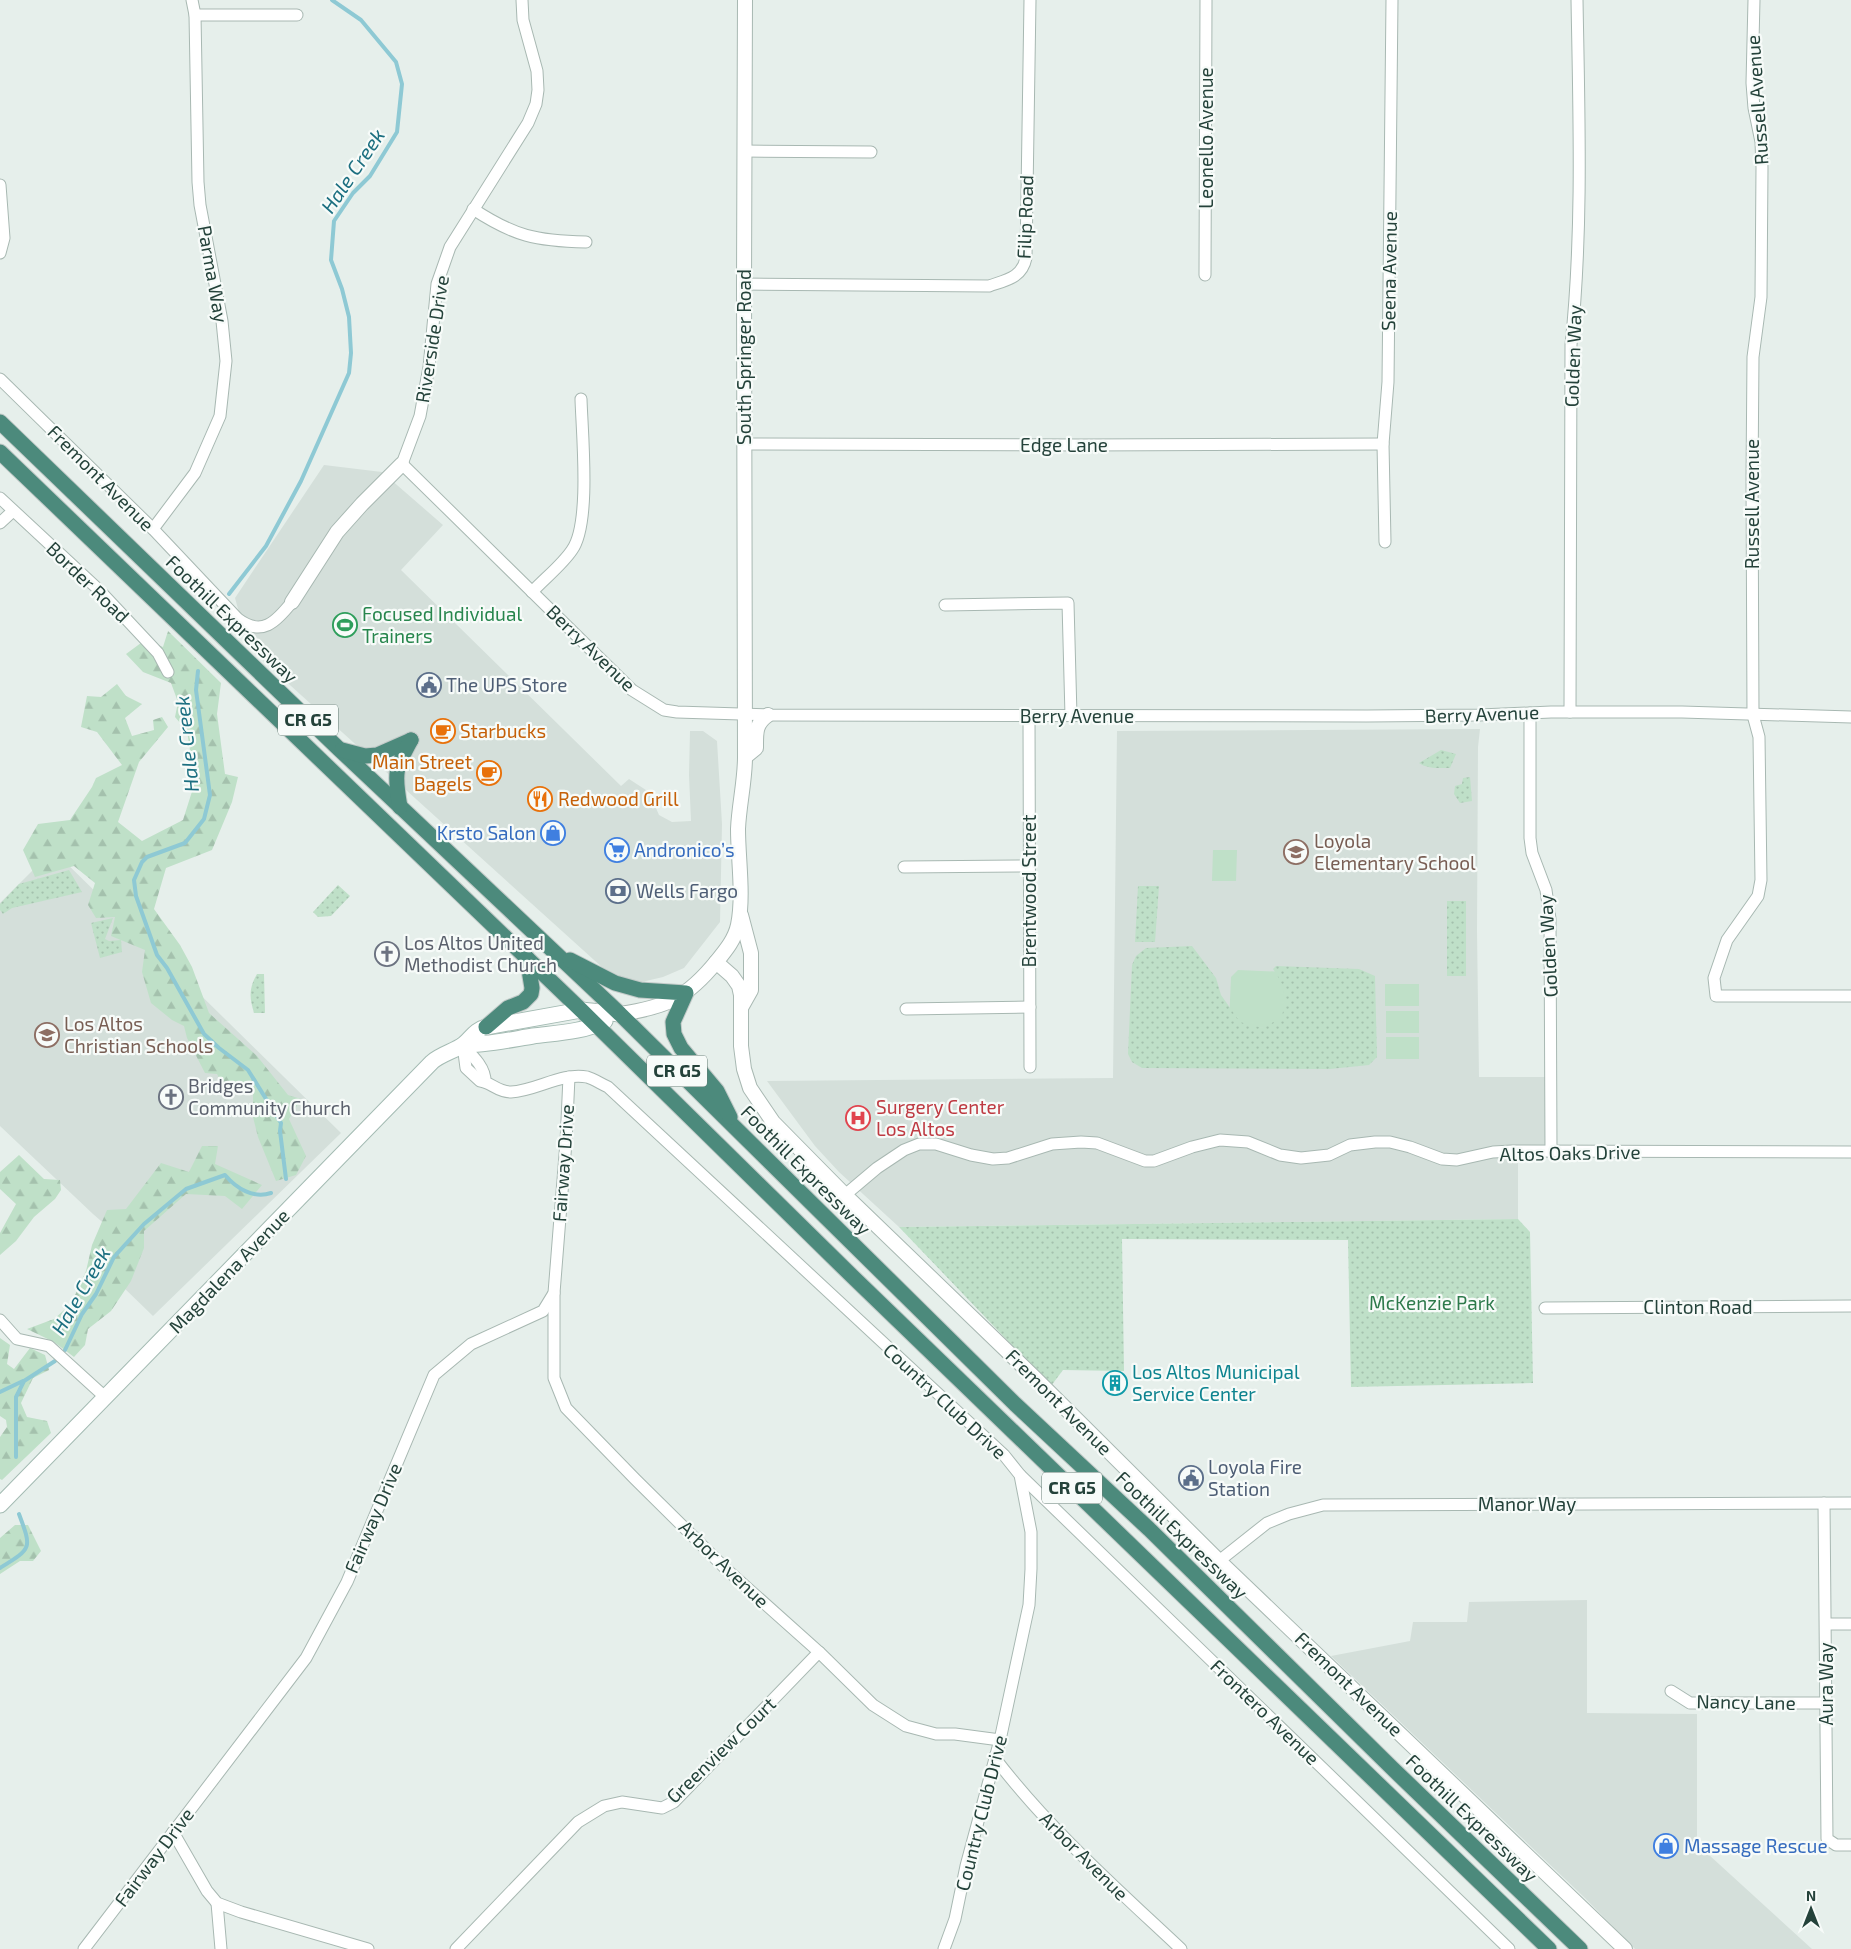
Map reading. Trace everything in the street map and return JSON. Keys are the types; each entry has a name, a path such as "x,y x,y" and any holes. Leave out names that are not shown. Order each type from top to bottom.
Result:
{"highway":[{"name":"Foothill Expressway","path":"0,422 338,749 620,1014 1015,1404 1149,1529 1580,1949"},
{"name":"Foothill Expressway","path":"0,452 581,1010 853,1277 1549,1949"},
{"path":"338,749 365,756 376,755 411,740 396,771 395,782 400,807"},
{"path":"556,953 615,983 640,990 686,993 673,1022 674,1034 681,1048 717,1091 735,1127"},
{"path":"486,1027 508,1008 523,1002 530,994 532,988 527,958"}],"main road":[{"name":"Magdalena Avenue","path":"0,1505 423,1070 440,1055 463,1045 477,1030 486,1027 581,1010 620,1014"},
{"name":"Magdalena Avenue","path":"463,1045 481,1045 597,1026 620,1014"}],"street":[{"name":"Parma Way","path":"153,529 195,474 213,434 220,416 226,361 222,321 200,205 195,14 192,0"},
{"name":"Riverside Drive","path":"292,602 337,532 402,464 420,416 428,377 437,284 450,247 528,123 536,104 537,71 523,20 522,0"},
{"name":"South Springer Road","path":"620,1014 662,1005 686,993 706,975 729,946 734,936 739,910 738,827 745,781 745,0"},
{"name":"Filip Road","path":"744,284 989,286 1015,277 1024,268 1026,258 1030,0"},
{"name":"Leonello Avenue","path":"1205,275 1206,0"},
{"name":"Seena Avenue","path":"1385,542 1383,444 1388,382 1392,0"},
{"name":"Golden Way","path":"1570,712 1570,345 1576,288 1579,175 1577,0"},
{"name":"Russell Avenue","path":"1754,0 1752,83 1754,108 1761,142 1762,188 1761,297 1753,357 1753,715 1759,736 1761,880 1758,896 1727,940 1714,978 1716,996 1851,996"},
{"path":"195,14 297,15"},
{"path":"744,151 871,152"},
{"path":"0,185 4,238 0,253"},
{"path":"473,209 498,226 522,236 559,242 586,242"},
{"name":"Fremont Avenue","path":"0,379 153,529 238,619 247,626 257,628 268,625 279,618 292,602"},
{"path":"532,592 573,550 581,532 584,508 581,399"},
{"name":"Edge Lane","path":"744,444 1383,444"},
{"name":"Berry Avenue","path":"402,464 632,690 664,710 744,715 1376,716 1682,712 1851,717"},
{"name":"Border Road","path":"0,498 99,590 158,652 168,672"},
{"path":"0,523 13,511"},
{"path":"945,605 1068,603 1071,716"},
{"name":"Golden Way","path":"1530,713 1530,838 1532,853 1546,890 1550,919 1551,1152"},
{"path":"745,757 756,748 756,730 760,721 768,715"},
{"name":"Brentwood Street","path":"1029,716 1030,1067"},
{"path":"904,867 1029,866"},
{"path":"739,910 751,953 751,990 742,1006"},
{"name":"Fremont Avenue","path":"716,962 732,976 738,986 742,1006 743,1061 750,1088 773,1122 845,1195 1035,1378 1219,1561 1625,1949"},
{"path":"906,1009 1030,1007"},
{"name":"Country Club Drive","path":"463,1045 478,1063 485,1076 485,1082 496,1089 512,1092 569,1077 587,1078 608,1087 1004,1455 1020,1475 1031,1532 1032,1569 1029,1605 1000,1740 994,1756 966,1866 955,1919 944,1949"},
{"name":"Fairway Drive","path":"84,1949 306,1658 346,1582 434,1375 472,1344 542,1311 554,1293 566,1142 569,1077"},
{"name":"Altos Oaks Drive","path":"845,1195 876,1168 904,1150 919,1144 936,1144 971,1155 993,1159 1008,1158 1052,1144 1097,1143 1145,1161 1154,1161 1192,1147 1220,1140 1248,1142 1280,1155 1301,1158 1330,1156 1350,1145 1375,1142 1390,1142 1442,1159 1457,1160 1503,1152 1851,1152"},
{"name":"Arbor Avenue","path":"554,1293 554,1378 566,1408 725,1568 819,1652 873,1705 906,1726 936,1734 955,1734 1000,1740"},
{"name":"Clinton Road","path":"1545,1308 1851,1306"},
{"path":"0,1320 17,1339 50,1346 105,1397"},
{"name":"Frontero Avenue","path":"1020,1475 1509,1949"},
{"name":"Aura Way","path":"1824,1503 1827,1839 1836,1844 1851,1844"},
{"name":"Manor Way","path":"1219,1561 1267,1523 1289,1514 1323,1505 1851,1503"},
{"path":"1826,1624 1851,1624"},
{"name":"Greenview Court","path":"456,1949 578,1822 604,1806 622,1802 662,1808 674,1802 819,1652"},
{"name":"Nancy Lane","path":"1671,1691 1690,1704 1825,1703"},
{"name":"Arbor Avenue","path":"994,1756 1022,1794 1084,1857 1181,1949"},
{"path":"173,1832 207,1891 217,1903 240,1912 368,1949"},
{"path":"217,1903 221,1949"}],"shaded area":[{"path":"324,465 382,472 443,525 401,570 621,786 629,779 649,792 659,815 672,822 691,821 690,731 703,731 717,741 722,824 720,922 684,968 663,977 633,984 604,969 249,648 235,598"},
{"path":"1480,729 1478,747 1477,931 1479,1077 1545,1077 1553,1158 1518,1159 1518,1219 899,1227 839,1172 815,1146 767,1081 1113,1078 1117,731"},
{"path":"53,850 341,1133 153,1316 121,1285 132,1248 93,1214 0,1126 0,903"},
{"path":"1587,1600 1587,1713 1697,1714 1697,1844 1812,1949 1635,1949 1585,1898 1331,1656 1410,1641 1413,1622 1467,1622 1469,1602"}],"green space":[{"path":"168,631 221,683 217,714 225,774 238,777 232,802 212,850 166,868 154,909 180,945 192,967 209,1013 257,1056 288,1095 301,1099 289,1119 306,1156 296,1175 276,1181 258,1137 253,1117 253,1081 223,1085 217,1074 205,1073 187,1038 184,1026 172,1020 151,1003 142,972 145,950 111,936 115,917 96,918 88,905 95,883 74,866 35,877 23,850 38,824 70,820 96,778 122,765 97,732 81,727 87,696 101,697 117,684 126,696 142,704 125,718 132,736 154,730 153,720 162,717 168,727 139,762 118,822 142,841 183,820 195,782 187,731 175,717 178,702 171,683 143,672 126,654 145,640 163,647"},
{"path":"1441,750 1456,754 1450,768 1430,767 1419,763"},
{"path":"1470,777 1472,801 1460,803 1454,794 1455,786 1462,784 1463,778"},
{"path":"1213,850 1237,850 1236,881 1212,881"},
{"path":"69,870 82,892 12,908 3,914 0,910 0,904 19,884"},
{"path":"338,885 350,896 331,916 318,917 313,912"},
{"path":"1138,886 1159,886 1155,942 1135,942"},
{"path":"1447,901 1466,901 1466,976 1447,976"},
{"path":"113,918 105,939 109,941 121,940 122,952 100,958 91,923"},
{"path":"1192,946 1216,978 1221,995 1240,1022 1263,1028 1282,1017 1284,991 1273,969 1276,966 1359,969 1375,976 1377,1057 1369,1065 1330,1069 1142,1068 1132,1062 1128,1054 1132,965 1136,956 1146,948"},
{"path":"1238,970 1286,972 1290,1031 1229,1024 1231,977"},
{"path":"257,974 264,974 265,1013 254,1013 251,1002 251,988"},
{"path":"1385,984 1419,984 1419,1006 1385,1006"},
{"path":"1386,1011 1419,1011 1419,1033 1386,1033"},
{"path":"1386,1037 1419,1037 1419,1059 1386,1059"},
{"path":"202,1146 218,1146 215,1164 262,1185 242,1209 225,1196 186,1194 144,1231 144,1248 131,1281 111,1311 88,1329 85,1345 74,1357 54,1342 27,1329 54,1319 71,1304 86,1271 92,1245 107,1210 126,1209 161,1163 189,1172"},
{"path":"19,1155 44,1179 60,1180 61,1190 55,1199 34,1217 16,1241 0,1255 0,1233 16,1204 0,1189 0,1172"},
{"name":"McKenzie Park","path":"1518,1219 1530,1232 1533,1383 1351,1387 1348,1240 1122,1239 1124,1371 1063,1370 1051,1386 899,1227"},
{"path":"0,1338 10,1345 7,1364 14,1369 30,1348 45,1355 49,1370 33,1378 21,1403 27,1417 47,1421 51,1433 2,1480 0,1479 0,1437 7,1427 6,1420 0,1416"},
{"path":"15,1525 28,1525 41,1551 33,1561 20,1561 0,1574 0,1538"}],"waterway":[{"name":"Hale Creek","path":"229,594 266,546 301,481 349,373 351,353 349,317 342,289 331,260 334,221 353,193 370,176 397,132 402,84 396,62 361,20 332,0"},
{"name":"Hale Creek","path":"198,671 196,690 210,795 204,819 185,843 147,857 142,862 134,880 136,896 157,955 167,968 204,1034 248,1070 281,1123 280,1131 286,1179"},
{"name":"Hale Creek","path":"65,1350 82,1314 96,1294 114,1257 144,1224 186,1189 225,1175 245,1191 258,1195 271,1193"},
{"name":"Hale Creek","path":"16,1457 16,1397 24,1381 55,1361"},
{"path":"0,1392 23,1381"},
{"path":"0,1568 18,1556 26,1547 26,1534 19,1514"}],"place":[{"name":"Focused Individual Trainers","path":"345,625"},
{"name":"The UPS Store","path":"429,685"},
{"name":"Starbucks","path":"443,731"},
{"name":"Main Street Bagels","path":"489,773"},
{"name":"Redwood Grill","path":"540,799"},
{"name":"Krsto Salon","path":"553,833"},
{"name":"Andronico’s","path":"617,850"},
{"name":"Loyola Elementary School","path":"1296,852"},
{"name":"Wells Fargo","path":"618,891"},
{"name":"Los Altos United Methodist Church","path":"387,954"},
{"name":"Los Altos Christian Schools","path":"47,1035"},
{"name":"Bridges Community Church","path":"171,1097"},
{"name":"Surgery Center Los Altos","path":"858,1118"},
{"name":"Los Altos Municipal Service Center","path":"1115,1383"},
{"name":"Loyola Fire Station","path":"1191,1478"},
{"name":"Massage Rescue","path":"1666,1846"}]}
